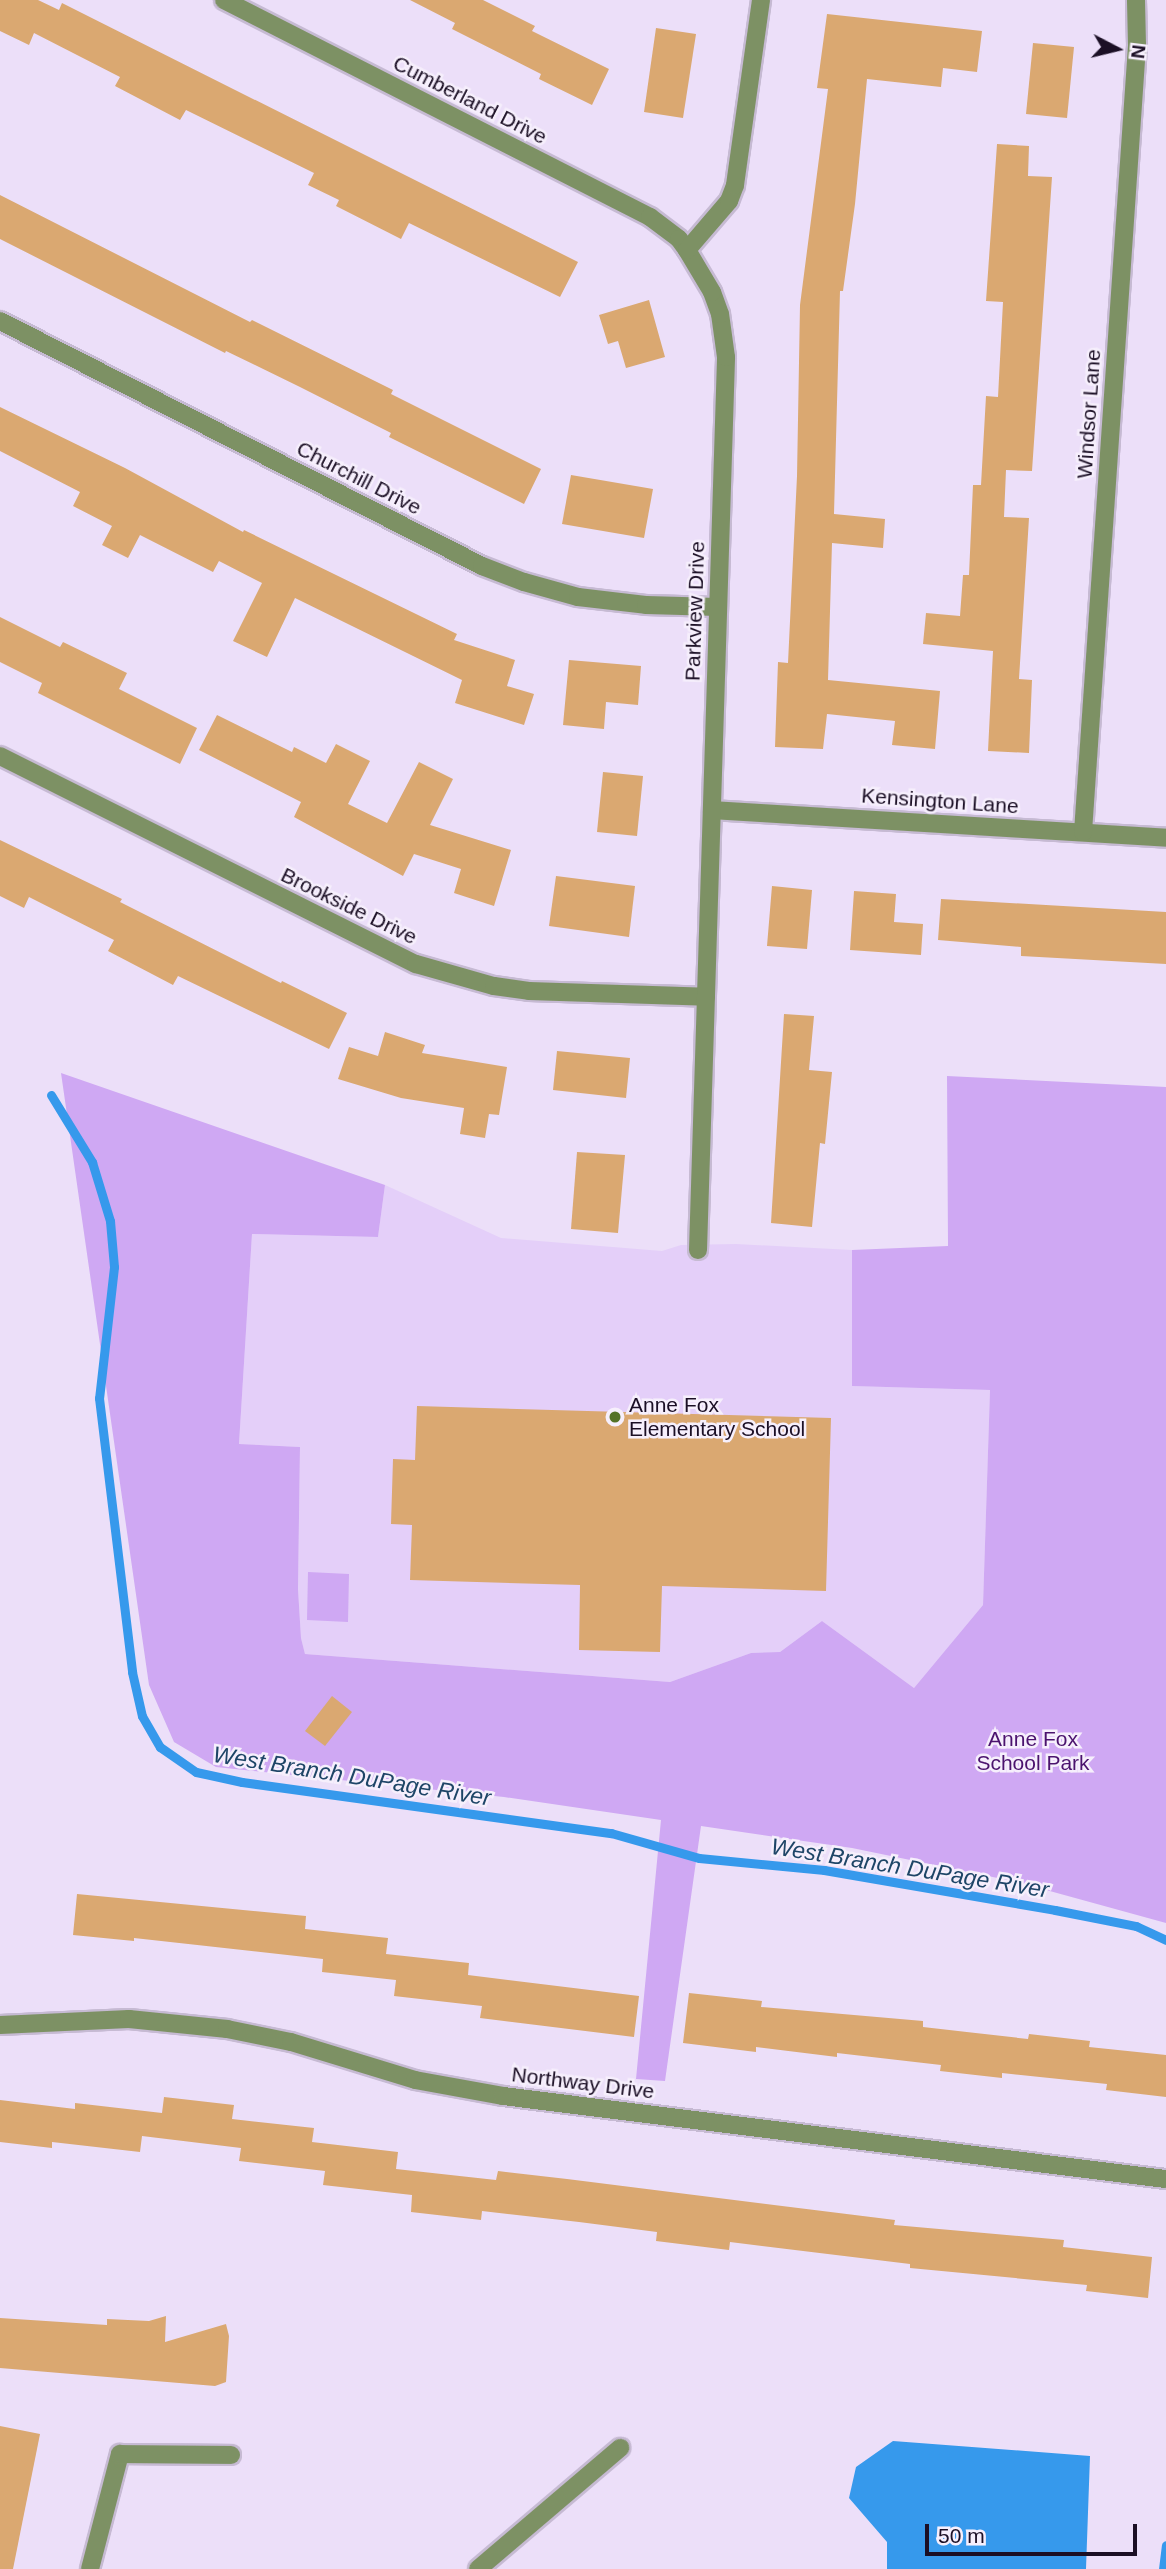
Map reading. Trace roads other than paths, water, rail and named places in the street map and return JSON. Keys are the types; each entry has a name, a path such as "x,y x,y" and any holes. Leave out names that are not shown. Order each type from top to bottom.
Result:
{"street":[{"name":"Cumberland Drive","path":"224,0 650,217 679,239 687,250"},
{"path":"687,250 729,201 735,185 761,0"},
{"name":"Windsor Lane","path":"1083,832 1137,45 1136,0"},
{"name":"Parkview Drive","path":"687,250 712,292 724,337 698,1250"},
{"name":"Churchill Drive","path":"0,321 503,574 578,597 646,605 718,607"},
{"name":"Brookside Drive","path":"0,756 416,964 494,986 529,991 706,998"},
{"name":"Kensington Lane","path":"712,810 1166,838"},
{"name":"Northway Drive","path":"0,2025 129,2019 226,2029 291,2042 415,2080 467,2090 1166,2179"},
{"path":"478,2569 620,2448"},
{"path":"90,2569 120,2454 232,2455"}],"water":[{"path":"893,2441 1090,2456 1086,2569 887,2569 887,2542 849,2498 856,2467"}],"waterway":[{"name":"West Branch DuPage River","path":"51,1095 92,1162 110,1221 114,1267 99,1398 132,1672 142,1716 160,1747 196,1772 242,1782 611,1833 699,1858 824,1870 1055,1910 1136,1926 1166,1940"},
{"name":"West Branch DuPage River","path":"1163,2569 1166,2545"}],"place":[{"name":"Anne Fox Elementary School","path":"615,1417"}],"park label":[{"name":"Anne Fox School Park","path":"1033,1751"}]}
